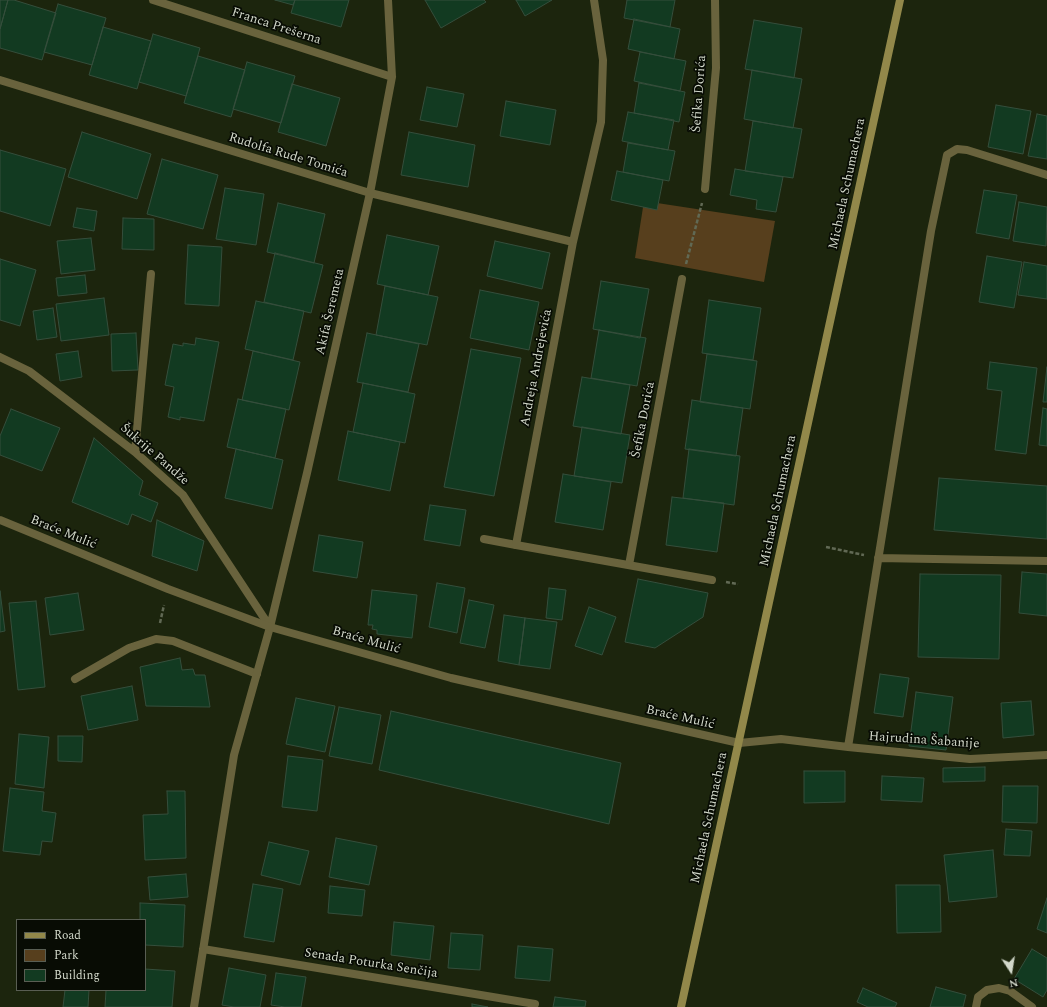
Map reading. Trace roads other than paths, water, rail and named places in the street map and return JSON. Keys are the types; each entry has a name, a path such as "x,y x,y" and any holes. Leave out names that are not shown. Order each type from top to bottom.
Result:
{"main road":[{"name":"Michaela Schumachera","path":"681,1007 900,0"}],"street":[{"name":"Franca Prešerna","path":"153,0 393,74"},
{"name":"Akifa Šeremeta","path":"270,627 307,474 370,194 393,74 388,0"},
{"name":"Andreja Andrejevića","path":"516,545 573,242 600,122 603,60 594,0"},
{"name":"Šefika Dorića","path":"705,189 716,68 715,0"},
{"name":"Rudolfa Rude Tomića","path":"0,80 370,194 573,242"},
{"path":"848,747 931,231 947,155 957,149 967,150 1047,175"},
{"path":"136,452 151,274"},
{"name":"Šefika Dorića","path":"629,565 682,279"},
{"name":"Šukrije Pandže","path":"0,357 29,371 136,452 183,495 270,627"},
{"name":"Braće Mulić","path":"0,520 168,589 270,627 451,678 739,743 781,739 848,747"},
{"path":"484,538 712,580"},
{"path":"878,558 1047,561"},
{"path":"194,1007 234,755 270,627"},
{"path":"75,679 130,648 156,639 173,641 257,674"},
{"name":"Hajrudina Šabanije","path":"848,747 970,759 1047,754"},
{"name":"Senada Poturka Senčija","path":"203,949 535,1004"},
{"path":"976,1007 978,998 987,990 999,988 1010,991 1032,1007"}]}
